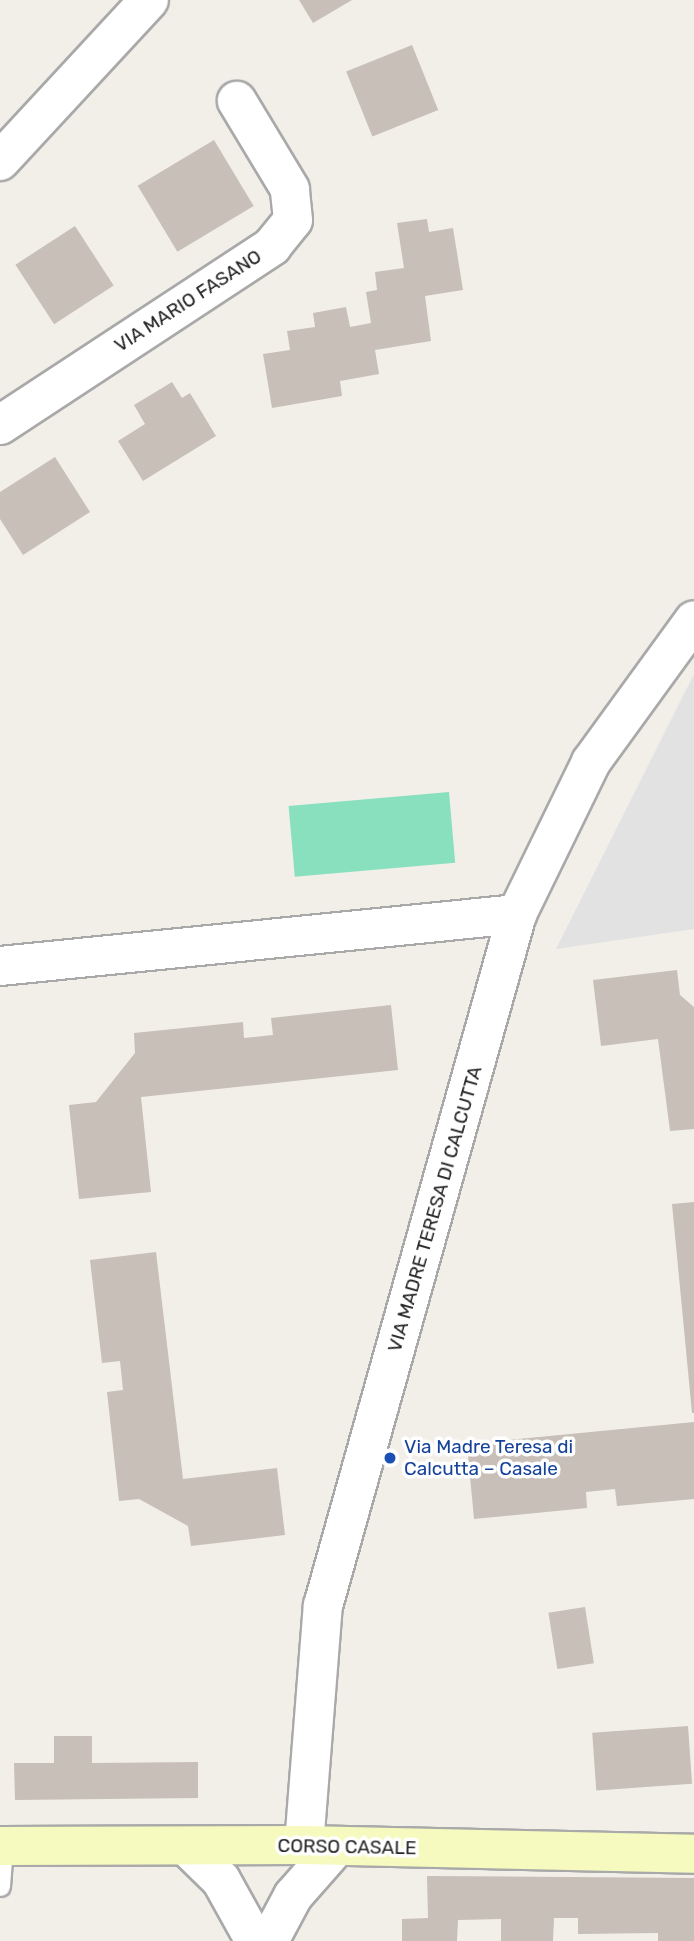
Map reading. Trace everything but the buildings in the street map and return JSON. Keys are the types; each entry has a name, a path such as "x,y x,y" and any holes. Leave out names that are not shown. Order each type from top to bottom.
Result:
{"street":[{"path":"0,161 149,0"},
{"name":"VIA MARIO FASANO","path":"0,425 272,246 293,220 290,189 237,101"},
{"name":"VIA MADRE TERESA DI CALCUTTA","path":"320,1846 323,1606 517,914 592,762 694,620"},
{"path":"0,966 517,914"},
{"name":"CORSO CASALE","path":"2,1846 320,1846 694,1854"},
{"path":"186,1846 221,1880 255,1941"},
{"path":"269,1941 320,1846"}],"lane":[{"path":"0,1886 2,1846"}],"green space":[{"path":"449,792 455,863 295,877 289,806"}],"shaded area":[{"path":"694,674 694,929 556,949"}],"place":[{"name":"Via Madre Teresa di Calcutta – Casale","path":"390,1458"}]}
